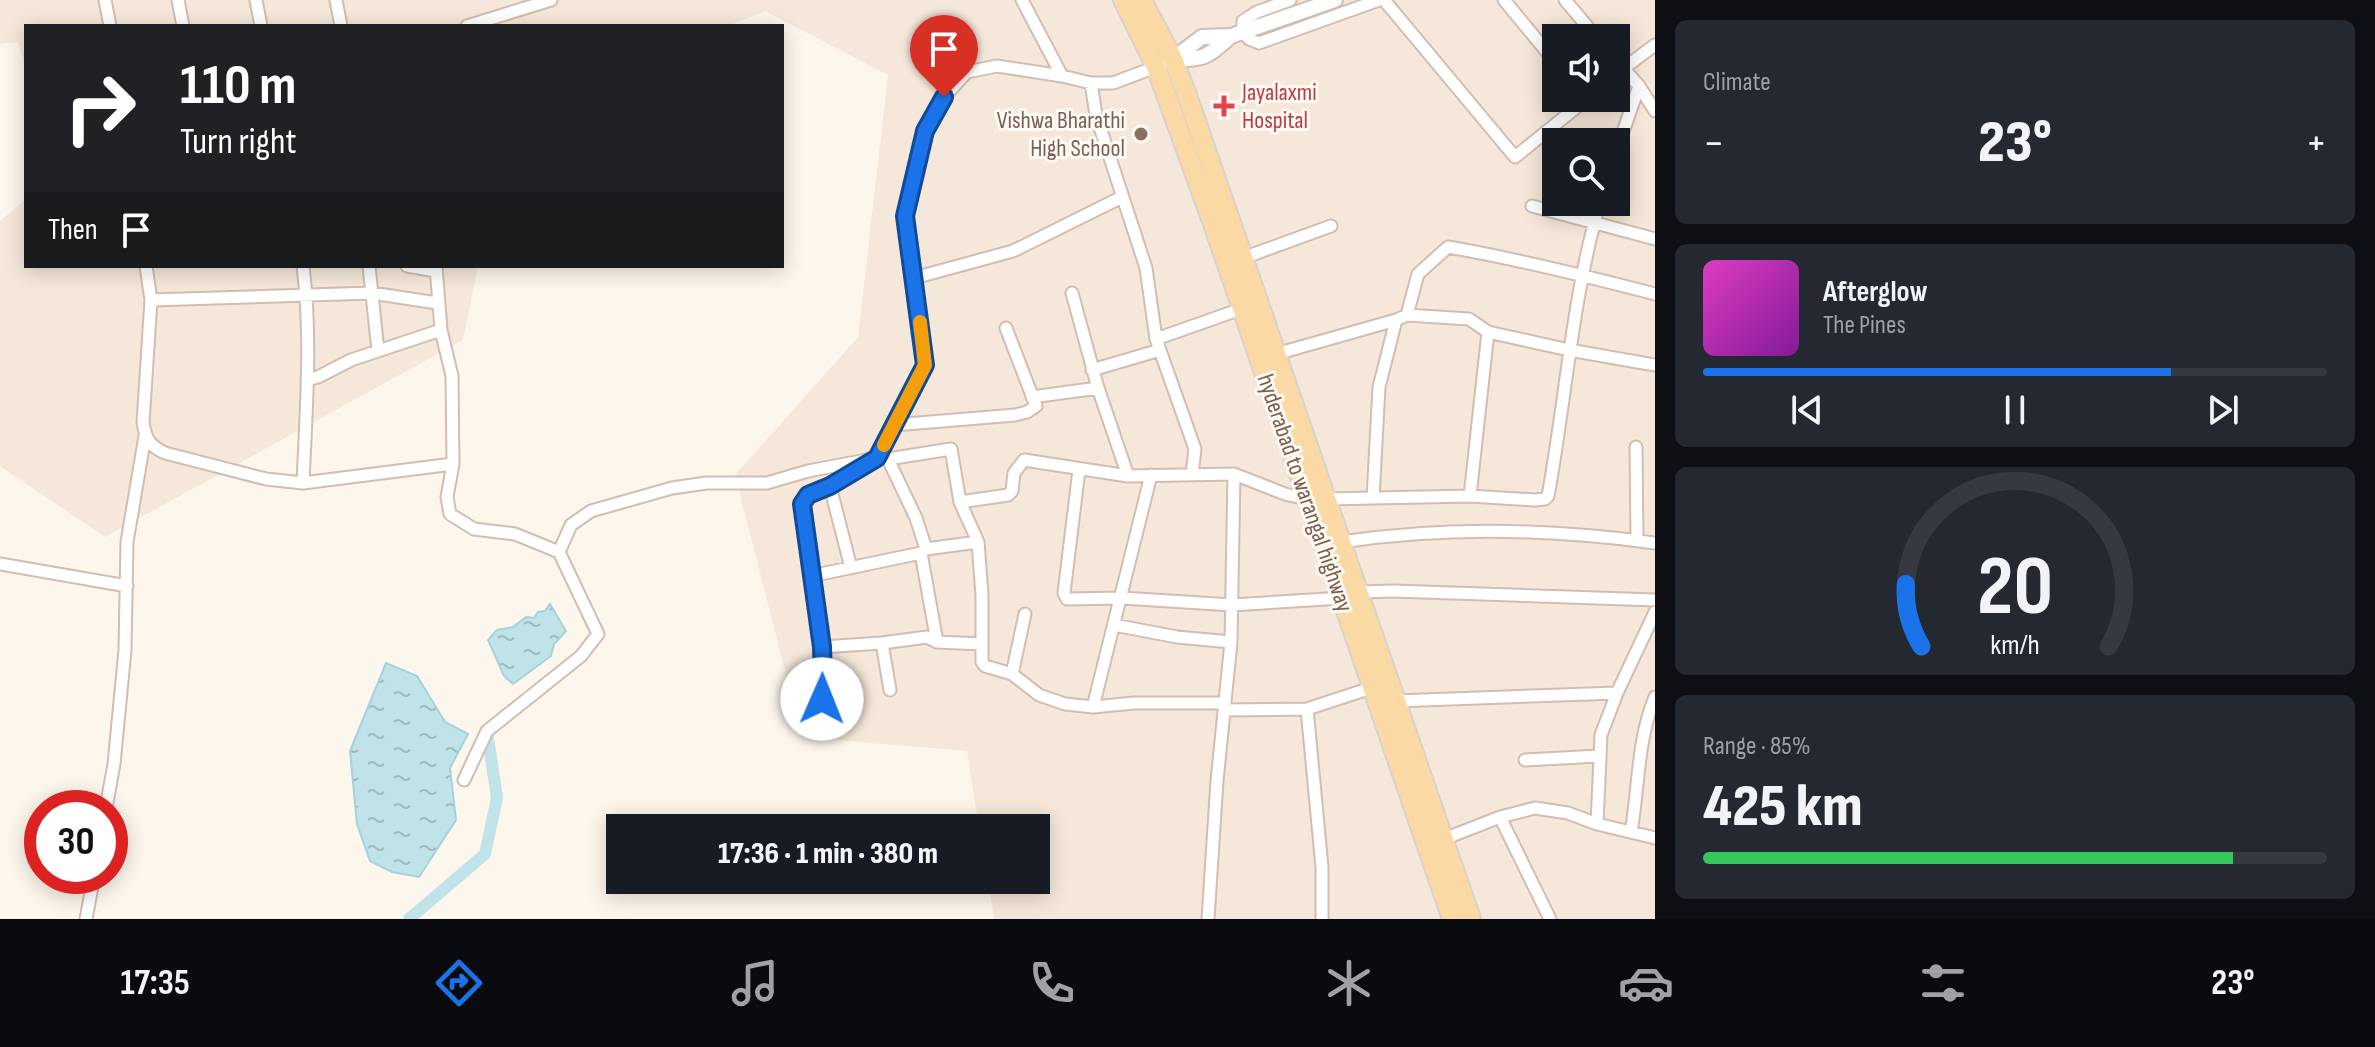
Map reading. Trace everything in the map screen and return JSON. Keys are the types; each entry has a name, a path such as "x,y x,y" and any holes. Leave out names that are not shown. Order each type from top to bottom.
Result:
{"main road":[{"path":"1123,0 1165,63"},
{"path":"1142,0 1243,258 1342,542 1350,595 1395,701 1471,919"},
{"name":"hyderabad to warangal highway","path":"1165,63 1241,309 1306,499 1350,595 1371,688 1452,919"}],"street":[{"path":"105,0 110,24"},
{"path":"178,0 183,24"},
{"path":"256,0 261,24"},
{"path":"336,0 341,24"},
{"path":"473,24 551,0"},
{"path":"1242,32 1243,21 1257,12 1290,0"},
{"path":"813,719 822,699 822,647 802,504 808,495 882,458 894,425 925,365 905,216 925,131 944,97 967,72 997,66 1091,83 1113,83 1165,63 1202,37 1242,32 1335,0"},
{"path":"1242,32 1259,43 1382,0 1515,157 1571,112"},
{"path":"1504,0 1542,46"},
{"path":"1565,0 1585,24"},
{"path":"1024,1 1062,76"},
{"path":"1630,60 1655,45"},
{"path":"1630,78 1655,111"},
{"path":"1091,83 1096,115 1146,268 1158,344 1195,449 1192,474"},
{"path":"1624,128 1639,86"},
{"path":"914,278 1013,251 1122,197"},
{"path":"1532,206 1655,239"},
{"path":"1327,499 1470,496 1535,500 1548,496 1569,350 1596,216"},
{"path":"1243,258 1331,226"},
{"path":"1373,498 1379,387 1418,274 1448,247 1517,258 1655,294"},
{"path":"109,790 125,650 127,542 145,435 143,423 151,300 146,268"},
{"path":"303,268 307,380 303,483"},
{"path":"369,268 378,351"},
{"path":"436,268 437,303 452,376 453,464 447,497 450,514 474,529 515,534 559,552 598,634 581,656 487,731 464,780"},
{"path":"151,300 372,293 437,303"},
{"path":"1072,293 1092,370 1128,476"},
{"path":"1092,370 1241,309"},
{"path":"1276,354 1402,318 1469,319 1488,332 1655,365"},
{"path":"894,425 1021,413 1036,406 1006,328"},
{"path":"307,380 351,360 441,330"},
{"path":"1470,496 1488,332"},
{"path":"1032,397 1098,388"},
{"path":"145,435 151,446 165,453 266,479 303,483 453,464"},
{"path":"1636,447 1637,540"},
{"path":"559,552 571,525 591,511 672,488 706,483 767,483 808,471 951,449 960,502 978,542 982,662 985,666 1012,674 1039,695 1065,704 1093,707 1134,703 1307,709 1371,688"},
{"path":"882,458 916,518 937,642"},
{"path":"960,502 1008,495 1012,491 1014,473 1024,460 1128,476 1234,474 1306,499"},
{"path":"1079,470 1064,593 1071,600 1122,598 1232,605 1394,591 1655,600"},
{"path":"1208,919 1217,781 1231,642 1234,474"},
{"path":"1093,707 1151,475"},
{"path":"830,486 851,568"},
{"path":"1342,542 1390,534 1485,531 1562,533 1655,543"},
{"path":"811,576 978,542"},
{"path":"0,564 127,586"},
{"path":"1597,824 1601,735 1655,612"},
{"path":"1012,674 1025,614"},
{"path":"1114,625 1177,637 1231,642"},
{"path":"822,647 927,637 937,642 982,644"},
{"path":"882,643 890,690"},
{"path":"1395,701 1617,693"},
{"path":"1631,832 1639,761 1648,715 1655,697"},
{"path":"1307,709 1322,867 1322,919"},
{"path":"1525,760 1599,756"},
{"path":"1444,839 1500,817 1535,808 1568,813 1597,824 1655,838"},
{"path":"1500,817 1550,919"},
{"path":"86,919 91,894"}],"shaded area":[{"path":"0,0 1655,0 1655,919 994,919 990,894 1050,894 1050,814 977,814 967,751 802,737 735,475 858,337 888,75 765,11 733,24 24,24 24,63 18,42 0,44"},
{"path":"24,201 24,268 478,268 463,340 105,537 0,466 0,221"}],"water":[{"path":"550,604 566,631 554,644 551,656 513,684 504,676 488,640 497,630 513,627 526,617 534,618"},
{"path":"386,663 417,676 445,722 468,734 450,768 456,820 419,877 392,872 370,861 357,824 350,751"}],"waterway":[{"path":"409,919 485,854 497,798 487,731"}],"slow traffic":[{"path":"884,445 925,365 920,322"}],"place":[{"name":"Jayalaxmi Hospital","path":"1224,106"},
{"name":"Vishwa Bharathi High School","path":"1141,134"}],"route":[{"path":"822,699 822,647 802,504 808,495 830,486 877,458 925,365 905,216 925,131 944,97"}]}
